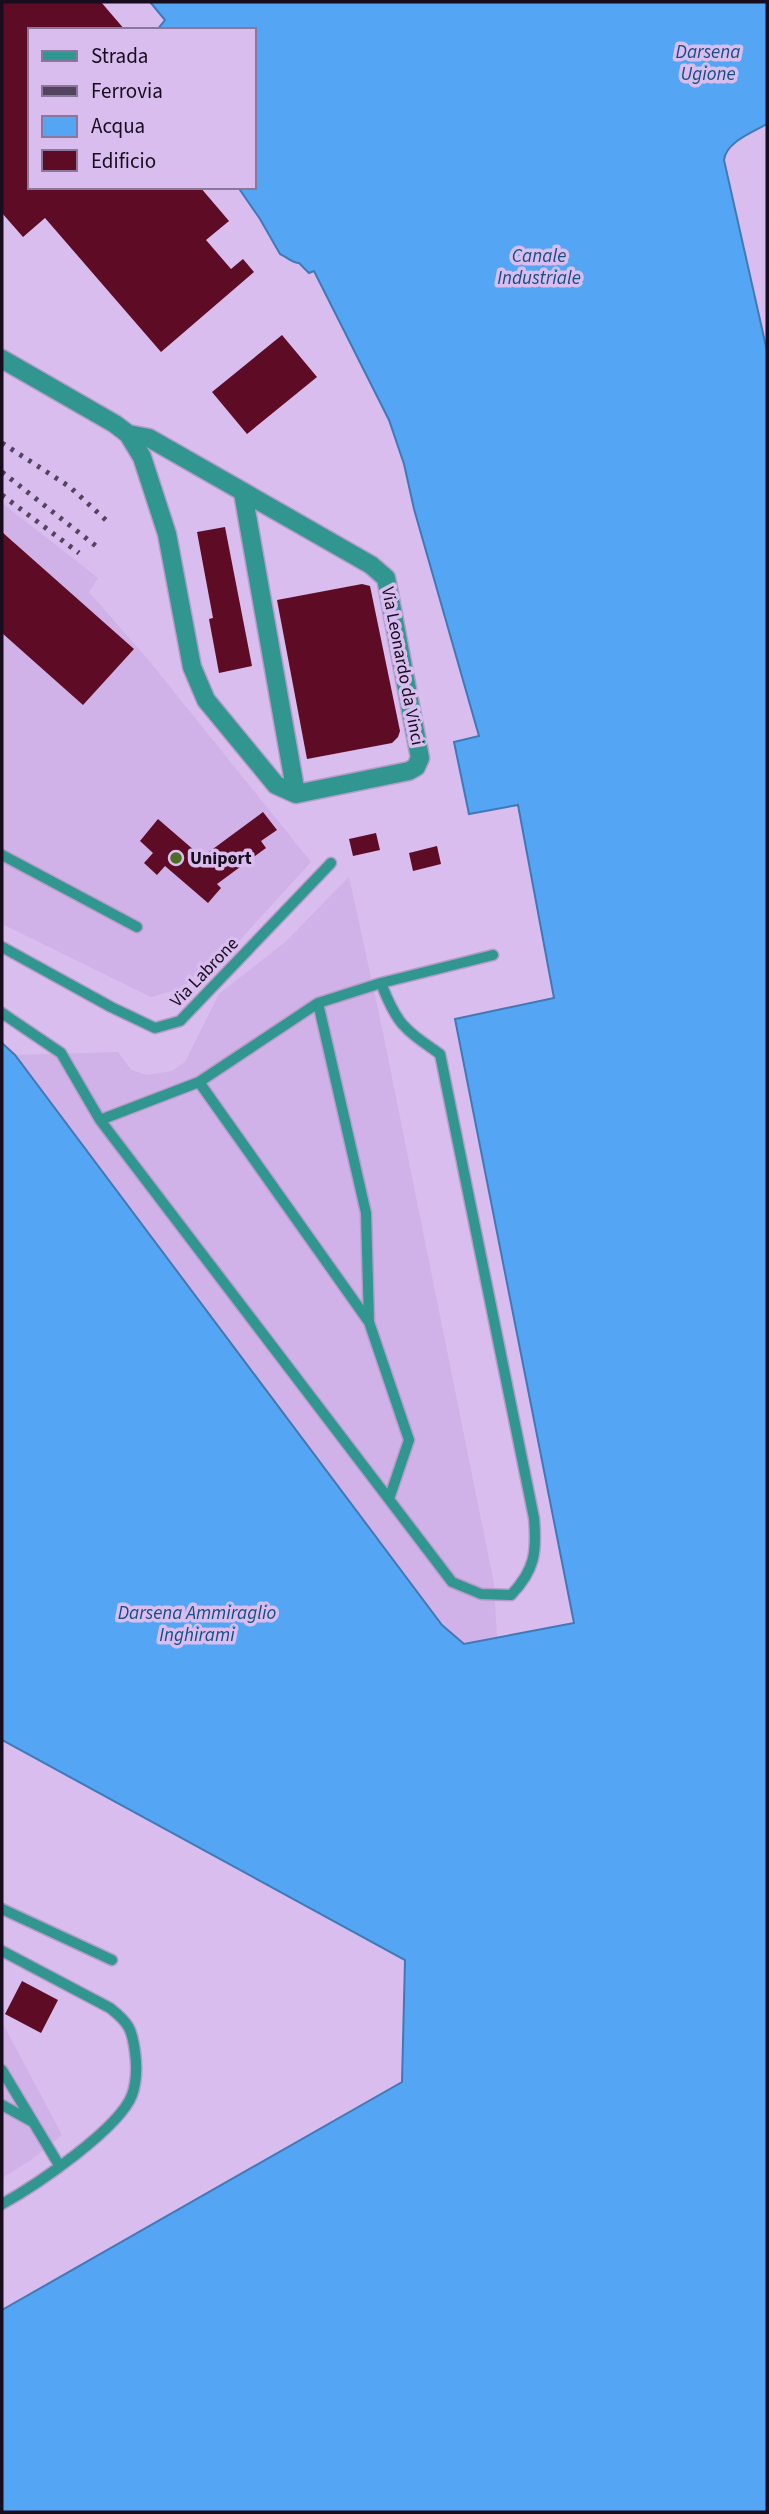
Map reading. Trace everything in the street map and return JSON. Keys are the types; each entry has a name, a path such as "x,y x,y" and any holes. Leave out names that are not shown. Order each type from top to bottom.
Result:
{"street":[{"name":"Via Leonardo da Vinci","path":"2,359 105,417 128,434 142,457 167,534 192,667 206,700 276,785 296,794 409,771 416,767 420,758 386,578 371,565 149,438 128,434"},
{"path":"243,493 296,794"}],"lane":[{"path":"2,855 137,928"},
{"name":"Via Labrone","path":"2,947 155,1028 180,1021 331,863"},
{"path":"100,1121 198,1082 318,1003 381,982 493,955"},
{"path":"2,1013 61,1053 100,1121 452,1582 481,1594 510,1595 525,1581 537,1547 534,1518 440,1054 406,1031 391,1009 381,982"},
{"path":"318,1003 366,1213 369,1322"},
{"path":"198,1082 369,1322 409,1440 389,1499"},
{"path":"2,1909 112,1960"},
{"path":"2,1951 110,2008 123,2018 132,2031 137,2066 132,2096 120,2114 59,2165 2,2204"},
{"path":"2,2070 59,2165"},
{"path":"2,2105 33,2122"}],"shaded area":[{"path":"2,503 98,578 89,592 150,662 311,862 218,964 179,989 151,997 2,924"},
{"path":"349,877 494,1584 497,1639 464,1645 442,1625 15,1055 118,1052 131,1070 147,1075 172,1071 185,1062 219,994 284,943"},
{"path":"2,2022 62,2135 31,2160 2,2178"}],"water":[{"path":"150,2 767,2 767,124 735,143 724,160 767,351 767,2512 2,2512 2,2310 402,2082 405,1960 2,1740 2,1043 15,1055 442,1625 464,1644 574,1623 455,1019 554,998 518,805 469,814 454,742 479,736 414,509 404,464 389,420 314,271 309,273 299,263 280,254 239,189 256,189 256,28 159,28 165,20"}],"building":[{"path":"2,2 101,2 123,28 28,28 28,189 202,189 229,221 206,240 231,269 243,259 254,272 161,352 45,218 23,237 2,213"},
{"path":"282,335 317,377 247,434 212,392"},
{"path":"225,527 252,666 219,673 209,619 213,618 197,532"},
{"path":"2,532 134,649 83,705 2,633"},
{"path":"362,584 370,586 400,731 392,743 307,759 277,600"},
{"path":"263,812 277,830 261,841 266,848 217,884 221,888 208,903 165,866 157,875 144,863 153,853 140,841 158,819 202,857"},
{"path":"376,833 380,850 353,856 349,839"},
{"path":"437,846 441,864 413,871 409,853"},
{"path":"22,1981 58,2000 41,2033 5,2014"}],"railway":[{"path":"2,443 70,487 108,522"},
{"path":"2,472 96,546"},
{"path":"2,495 79,553"}],"place":[{"name":"Uniport","path":"176,858"}],"water label":[{"name":"Darsena Ugione","path":"708,62"},
{"name":"Canale Industriale","path":"539,266"},
{"name":"Darsena Ammiraglio Inghirami","path":"197,1623"}]}
